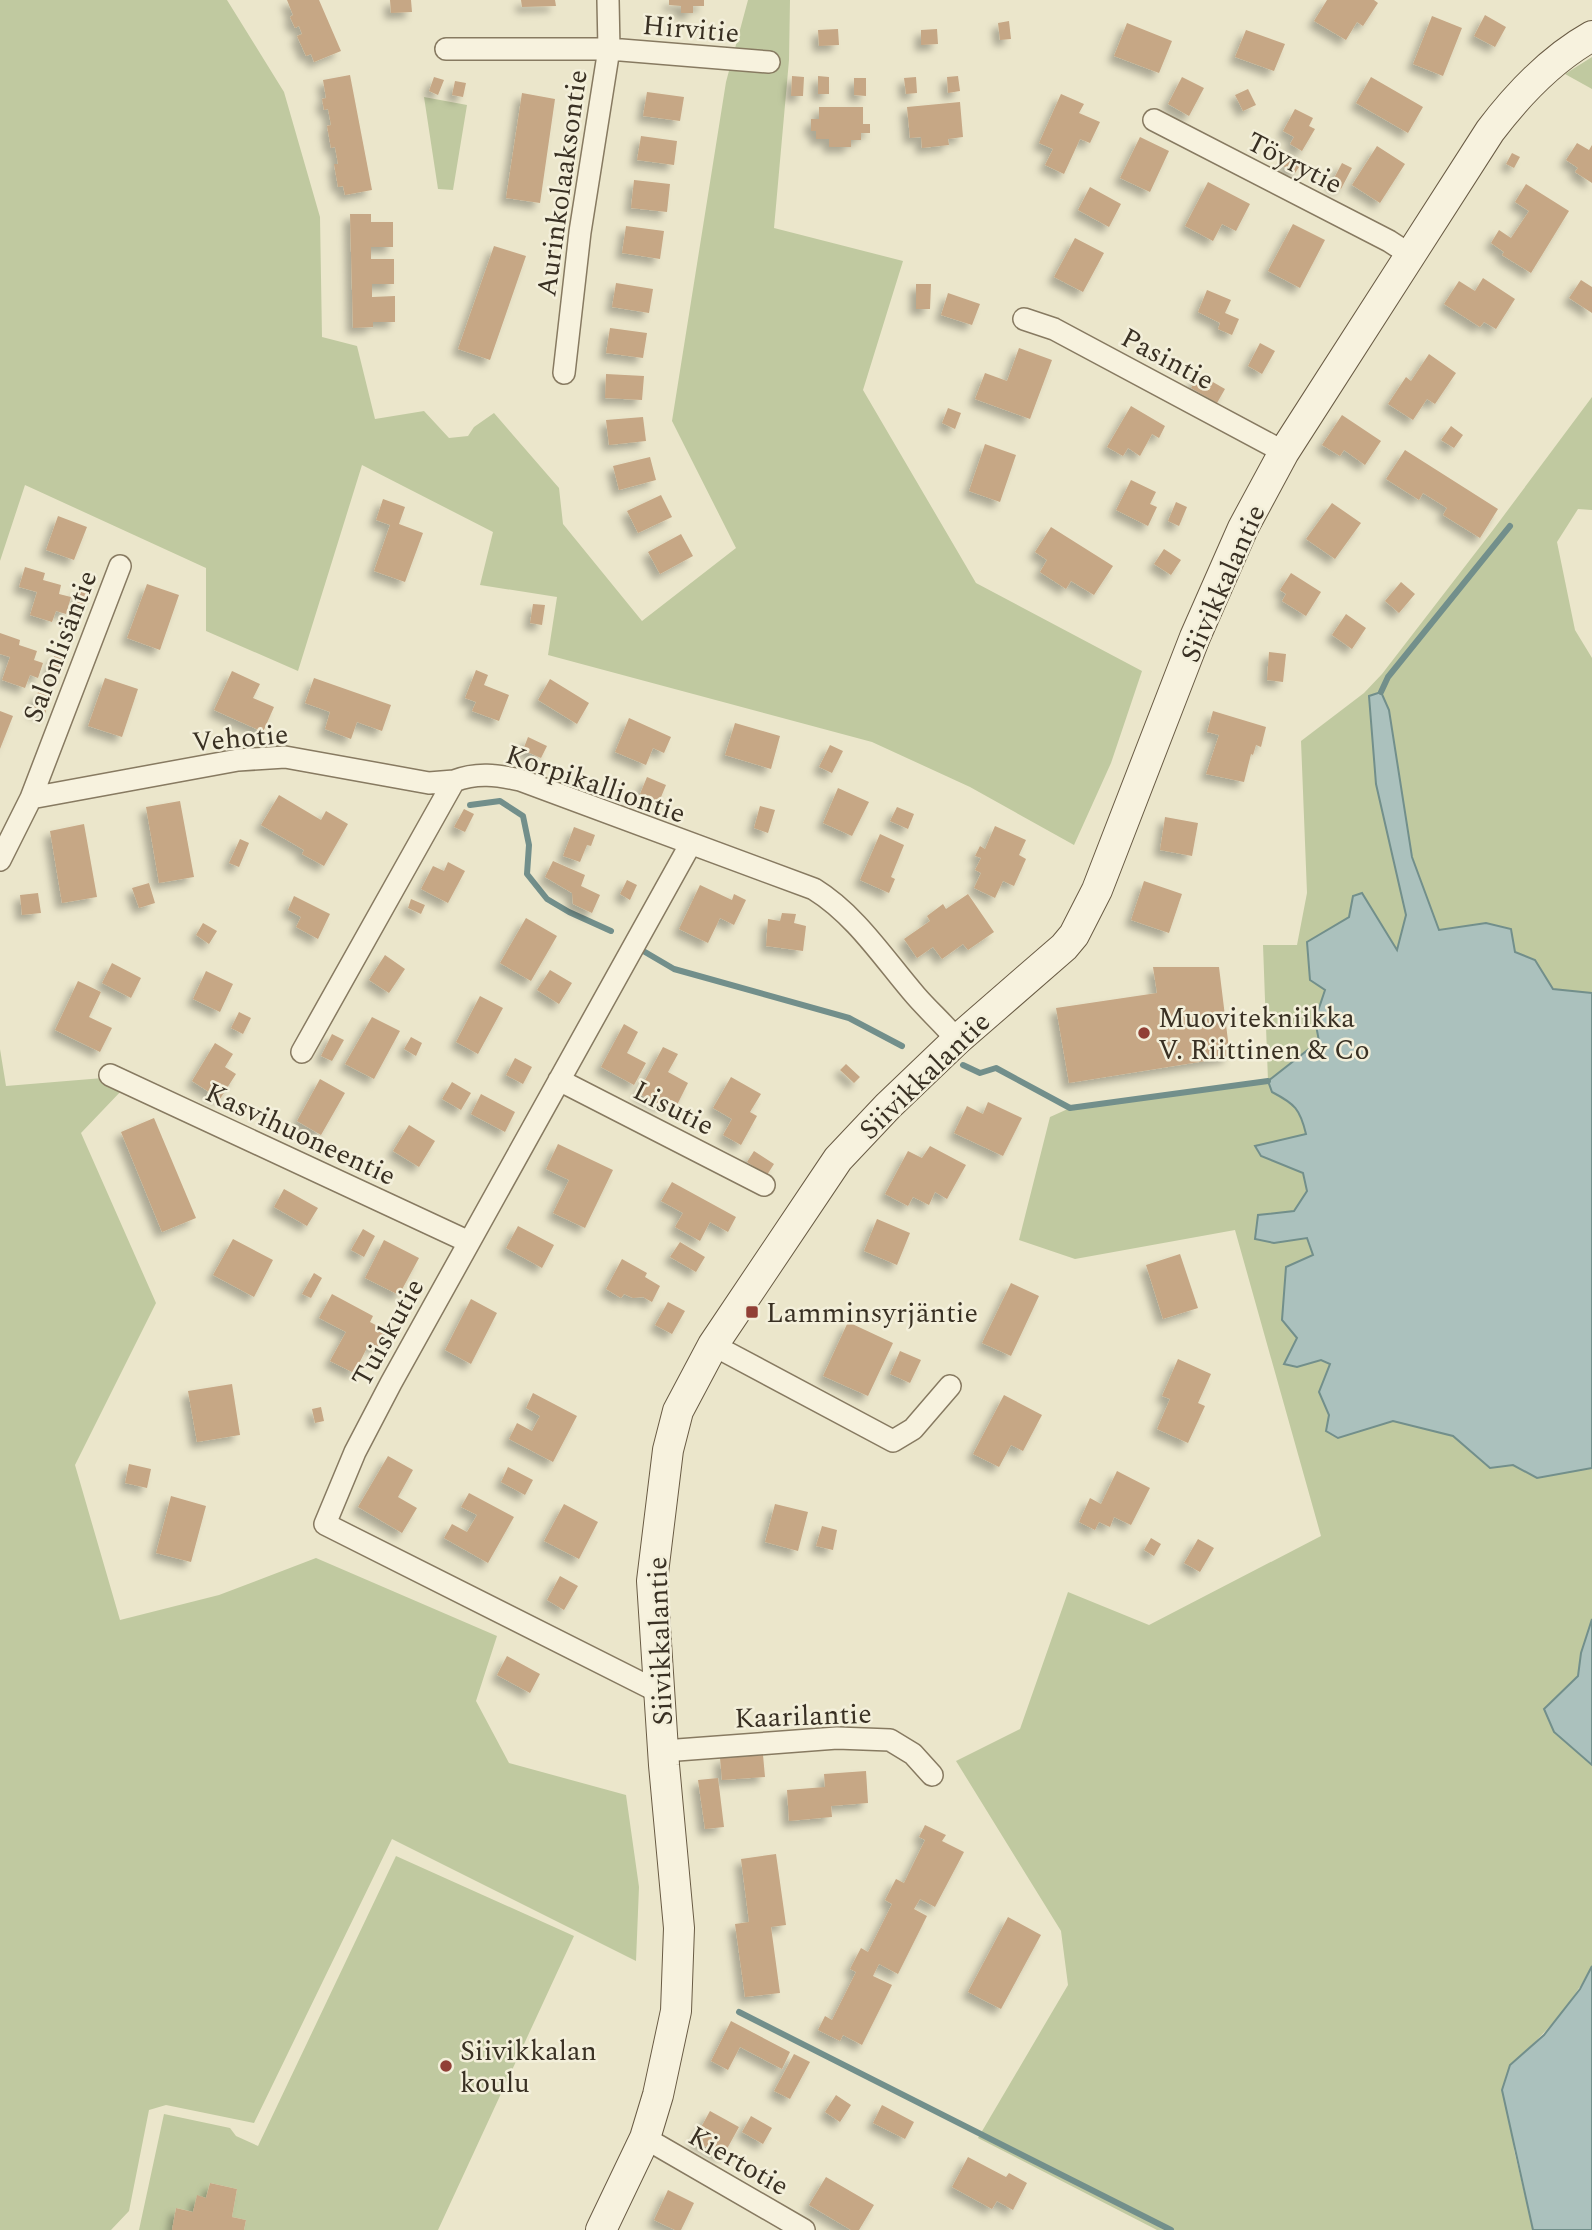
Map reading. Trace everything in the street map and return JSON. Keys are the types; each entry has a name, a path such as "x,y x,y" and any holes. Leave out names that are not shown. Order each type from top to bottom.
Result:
{"main road":[{"name":"Siivikkalantie","path":"601,2230 645,2138 676,2011 679,1928 652,1581 668,1450 678,1411 713,1345 838,1159 888,1106 957,1040 1064,947 1081,922 1097,890 1217,584 1243,528 1284,452 1409,254 1503,114 1551,64 1592,36"}],"street":[{"name":"Aurinkolaaksontie","path":"564,373 580,232 609,49 608,0"},
{"name":"Hirvitie","path":"446,49 609,49 769,62"},
{"name":"Töyrytie","path":"1154,120 1389,241 1409,254"},
{"name":"Pasintie","path":"1024,319 1054,328 1284,452"},
{"name":"Salonlisäntie","path":"1,854 31,798 120,566"},
{"name":"Vehotie","path":"31,798 238,760 285,757 429,783 454,781"},
{"name":"Korpikalliontie","path":"454,781 469,775 495,774 520,780 814,889 844,910 957,1040"},
{"path":"302,1052 454,781"},
{"name":"Tuiskutie","path":"659,1692 325,1524 355,1452 391,1383 690,845"},
{"name":"Kasvihuoneentie","path":"110,1075 469,1242"},
{"name":"Lisutie","path":"559,1080 764,1185"},
{"path":"713,1345 893,1441 913,1429 950,1386"},
{"name":"Kaarilantie","path":"664,1751 837,1738 890,1741 902,1745 932,1775"},
{"name":"Kiertotie","path":"645,2138 804,2230"}],"green space":[{"path":"0,0 227,0 284,92 320,217 322,337 357,346 375,419 424,411 449,438 468,436 474,427 494,413 559,488 563,524 642,621 736,548 672,421 726,82 748,0 790,0 789,60 774,228 903,261 863,390 976,583 1142,671 1111,763 1074,845 970,787 872,742 548,655 557,597 480,585 493,532 362,465 298,671 206,631 206,568 25,485 0,561"},
{"path":"1592,57 1592,89 1565,74"},
{"path":"424,97 467,105 453,190 438,189"},
{"path":"1592,397 1592,510 1578,509 1557,542 1575,630 1592,658 1592,993 1553,989 1535,960 1515,952 1486,923 1439,930 1412,857 1389,710 1392,856 1406,915 1397,951 1353,897 1349,917 1307,942 1325,990 1315,1020 1319,1041 1272,1092 1295,1108 1306,1134 1255,1147 1261,1156 1303,1173 1307,1191 1294,1211 1258,1215 1274,1243 1307,1238 1313,1255 1298,1338 1297,1367 1321,1360 1330,1364 1319,1392 1338,1438 1393,1421 1453,1436 1490,1468 1513,1465 1538,1478 1592,1468 1592,1619 1581,1653 1578,1676 1544,1709 1582,1757 1592,1765 1592,1966 1556,2019 1510,2065 1514,2150 1533,2230 1157,2230 978,2138 1068,1985 1061,1931 956,1761 1020,1729 1068,1592 1149,1625 1321,1536 1235,1230 1075,1259 1019,1240 1050,1117 1070,1108 1268,1081 1263,945 1297,945 1307,893 1301,741 1364,693 1382,674"},
{"path":"0,1049 6,1086 103,1078 123,1089 81,1133 156,1303 75,1465 120,1620 219,1595 316,1558 497,1636 476,1701 509,1763 626,1795 639,1887 636,1961 392,1839 254,2123 166,2105 149,2110 129,2211 111,2230 0,2230"},
{"name":"Siivikkalan koulu","path":"396,1856 574,1936 438,2230 244,2230 246,2220 232,2217 237,2189 210,2183 206,2198 197,2196 193,2212 176,2208 172,2230 139,2230 164,2114 230,2128 236,2136 258,2146"}],"water":[{"path":"1381,692 1389,710 1412,857 1439,930 1486,923 1511,929 1515,952 1535,960 1553,989 1592,993 1592,1468 1537,1478 1513,1465 1490,1468 1453,1436 1393,1421 1338,1438 1326,1431 1329,1415 1319,1392 1330,1364 1321,1360 1297,1367 1284,1364 1297,1338 1282,1320 1286,1267 1313,1255 1307,1238 1274,1243 1255,1239 1258,1215 1294,1211 1307,1191 1303,1173 1261,1156 1255,1146 1306,1134 1295,1108 1272,1092 1268,1081 1319,1041 1315,1020 1325,990 1310,980 1307,942 1349,917 1353,896 1362,893 1397,950 1406,915 1376,784 1369,696"},
{"path":"1592,1619 1592,1765 1554,1732 1544,1709 1578,1676 1581,1653"},
{"path":"1592,1966 1592,2230 1533,2230 1502,2090 1510,2065 1544,2035 1580,1989"}],"building":[{"path":"287,0 319,0 341,51 314,62 311,54 306,56 297,36 302,34 299,26 295,28 290,17 293,15"},
{"path":"390,0 411,0 412,12 391,13"},
{"path":"521,0 555,0 556,6 522,7"},
{"path":"669,0 704,0 704,6 693,6 693,13 681,13 681,6 669,5"},
{"path":"1327,0 1374,0 1378,3 1363,26 1357,22 1346,40 1314,21"},
{"path":"1485,15 1506,27 1495,47 1474,36"},
{"path":"1432,16 1462,28 1443,76 1413,64"},
{"path":"1009,21 1011,39 1000,40 998,23"},
{"path":"1127,23 1172,41 1159,73 1114,56"},
{"path":"838,29 839,45 819,46 818,30"},
{"path":"937,29 938,44 921,45 921,30"},
{"path":"1246,30 1285,44 1274,71 1235,57"},
{"path":"350,75 372,190 345,195 343,186 338,187 334,164 338,164 335,147 331,148 327,126 331,125 328,109 324,110 322,99 326,98 323,80"},
{"path":"792,76 804,77 803,96 791,96"},
{"path":"818,76 829,77 829,94 818,94"},
{"path":"958,76 960,91 948,93 947,77"},
{"path":"434,77 444,80 438,95 429,91"},
{"path":"916,77 917,93 906,94 904,78"},
{"path":"1182,77 1204,88 1189,116 1168,104"},
{"path":"1371,77 1423,107 1408,133 1356,103"},
{"path":"854,78 866,78 866,96 854,95"},
{"path":"455,81 466,83 463,97 452,95"},
{"path":"1248,89 1256,105 1243,111 1235,95"},
{"path":"647,92 684,97 680,121 643,116"},
{"path":"522,93 555,99 540,203 506,198"},
{"path":"1061,94 1084,104 1079,113 1100,122 1090,143 1080,139 1064,174 1045,165 1053,149 1039,143"},
{"path":"960,102 963,137 948,139 949,145 922,148 921,137 910,138 907,107"},
{"path":"819,107 863,107 863,124 870,124 870,133 861,133 861,140 851,140 851,147 829,147 829,139 816,139 816,131 811,131 811,119 819,119"},
{"path":"1295,109 1313,118 1309,126 1315,129 1302,151 1290,144 1294,137 1283,131"},
{"path":"641,136 677,141 674,165 637,160"},
{"path":"1140,137 1169,151 1150,192 1120,178"},
{"path":"1577,143 1589,150 1592,145 1592,183 1575,172 1578,168 1566,160"},
{"path":"1377,146 1405,164 1380,203 1352,185"},
{"path":"1512,153 1520,157 1514,168 1506,164"},
{"path":"1288,157 1301,164 1295,173 1283,166"},
{"path":"1342,163 1352,168 1341,189 1331,184"},
{"path":"634,180 670,184 667,212 631,208"},
{"path":"1208,182 1250,204 1236,231 1222,224 1213,241 1185,226"},
{"path":"1526,184 1569,211 1531,273 1502,255 1504,252 1491,243 1499,230 1511,238 1529,211 1515,202"},
{"path":"1090,187 1121,204 1109,227 1078,210"},
{"path":"350,214 371,214 371,222 393,222 393,247 371,247 371,259 394,259 394,284 372,284 372,297 395,296 395,322 373,322 373,327 353,328"},
{"path":"1293,224 1325,240 1300,288 1268,271"},
{"path":"626,226 664,231 660,259 622,253"},
{"path":"1075,238 1104,253 1083,292 1054,277"},
{"path":"494,246 526,256 490,360 458,349"},
{"path":"1483,278 1515,299 1496,329 1484,322 1480,327 1444,304 1459,281 1475,291"},
{"path":"1581,280 1592,287 1592,313 1569,298"},
{"path":"616,283 653,289 649,313 612,307"},
{"path":"916,284 931,284 930,309 916,309"},
{"path":"1207,290 1231,300 1225,313 1239,319 1232,335 1218,329 1220,323 1198,312"},
{"path":"948,293 980,304 972,325 941,315"},
{"path":"610,328 647,333 643,358 606,353"},
{"path":"1260,343 1275,351 1262,374 1248,366"},
{"path":"1019,348 1052,360 1030,419 975,399 985,373 1007,381"},
{"path":"1429,354 1456,373 1435,404 1427,399 1413,420 1388,404 1406,377 1411,381"},
{"path":"606,374 644,376 642,400 605,398"},
{"path":"1199,374 1225,389 1217,403 1191,388"},
{"path":"1131,406 1165,426 1159,438 1152,434 1140,456 1128,448 1123,456 1107,447"},
{"path":"948,408 961,413 955,429 942,423"},
{"path":"1342,415 1381,441 1365,465 1344,450 1340,456 1322,445"},
{"path":"643,417 646,441 609,445 606,420"},
{"path":"1451,426 1463,435 1454,448 1441,440"},
{"path":"985,444 1016,455 1000,502 969,491"},
{"path":"1405,450 1498,509 1480,538 1443,515 1447,508 1423,493 1419,500 1386,479"},
{"path":"650,457 656,480 619,490 613,466"},
{"path":"1131,480 1156,492 1150,504 1157,507 1148,526 1116,510"},
{"path":"661,495 672,517 638,533 627,511"},
{"path":"383,499 405,507 399,524 423,533 405,582 374,571 390,525 376,520"},
{"path":"1176,502 1187,507 1179,526 1168,521"},
{"path":"1332,503 1361,523 1335,559 1306,539"},
{"path":"58,516 87,527 74,560 46,550"},
{"path":"1051,527 1113,566 1094,595 1071,581 1066,589 1040,572 1047,560 1035,552"},
{"path":"681,534 693,556 660,574 648,552"},
{"path":"1164,549 1181,560 1171,575 1154,564"},
{"path":"25,567 45,573 43,580 61,585 59,594 71,597 66,614 56,611 52,622 30,615 37,592 19,587"},
{"path":"1291,573 1321,592 1306,616 1282,601 1286,594 1280,590"},
{"path":"1401,582 1415,594 1399,613 1385,601"},
{"path":"147,584 179,595 160,650 127,638"},
{"path":"79,589 90,592 85,608 74,605"},
{"path":"533,604 545,605 542,625 530,623"},
{"path":"1346,614 1366,628 1352,649 1332,635"},
{"path":"0,633 20,640 19,645 37,651 34,660 43,663 38,678 30,675 25,688 2,680 10,657 0,654"},
{"path":"1269,652 1286,654 1283,682 1267,680"},
{"path":"55,654 65,657 59,674 49,671"},
{"path":"476,670 488,675 484,685 509,695 499,721 472,711 476,702 465,698"},
{"path":"232,671 260,684 253,698 274,707 263,732 214,710"},
{"path":"105,678 138,689 122,737 88,726"},
{"path":"314,678 391,705 382,731 357,722 351,739 325,729 330,712 305,703"},
{"path":"550,679 589,703 577,724 538,700"},
{"path":"38,692 50,696 45,714 33,711"},
{"path":"0,711 13,716 0,749"},
{"path":"1213,711 1266,727 1261,747 1256,745 1253,755 1251,754 1244,782 1206,774 1219,735 1207,732"},
{"path":"629,718 671,737 664,753 653,748 646,765 615,752"},
{"path":"735,723 780,736 771,769 725,755"},
{"path":"528,737 547,746 541,758 523,750"},
{"path":"830,745 843,751 832,773 819,767"},
{"path":"647,777 666,785 659,802 640,794"},
{"path":"838,788 869,802 852,836 823,823"},
{"path":"279,795 321,820 326,811 348,824 324,866 302,854 304,850 261,825"},
{"path":"180,801 194,877 159,883 146,807"},
{"path":"760,806 775,810 768,833 754,828"},
{"path":"897,807 914,814 908,829 890,821"},
{"path":"464,809 474,814 465,832 454,827"},
{"path":"1165,817 1198,823 1192,856 1160,850"},
{"path":"84,824 97,897 62,903 50,831"},
{"path":"995,826 1026,840 1019,855 1026,859 1014,886 1003,881 995,898 974,888 981,873 975,870 981,858 975,856 980,846 985,849"},
{"path":"574,827 595,835 591,846 587,845 580,862 563,856"},
{"path":"880,834 904,845 891,877 895,879 889,893 860,880"},
{"path":"240,839 249,843 239,867 229,863"},
{"path":"553,861 585,875 581,886 600,895 592,913 573,904 572,893 545,877"},
{"path":"448,862 465,871 448,903 421,889 433,866 444,871"},
{"path":"627,880 637,885 630,900 620,894"},
{"path":"1144,881 1182,894 1169,933 1131,920"},
{"path":"149,883 155,903 139,908 132,888"},
{"path":"700,885 732,900 734,894 746,900 734,925 720,918 708,943 679,929"},
{"path":"38,893 41,913 22,915 20,895"},
{"path":"968,894 994,932 968,950 963,944 942,959 933,947 917,958 904,939 930,921 927,916 943,904 946,909"},
{"path":"294,896 330,914 318,939 296,927 301,917 288,910"},
{"path":"411,899 425,905 421,914 408,908"},
{"path":"782,913 796,914 794,923 806,926 803,951 766,946 768,919 780,921"},
{"path":"526,918 557,936 531,981 500,963"},
{"path":"203,923 217,931 209,944 196,935"},
{"path":"385,955 405,969 389,993 369,980"},
{"path":"112,963 141,978 131,998 102,983"},
{"name":"Muovitekniikka V. Riittinen & Co","path":"1153,967 1219,967 1230,1057 1069,1083 1056,1008 1157,993"},
{"path":"550,970 572,983 559,1004 537,990"},
{"path":"206,971 233,984 220,1012 193,999"},
{"path":"78,981 101,992 89,1017 112,1028 100,1052 55,1030"},
{"path":"480,996 503,1008 478,1054 456,1042"},
{"path":"239,1012 251,1018 243,1034 231,1028"},
{"path":"372,1017 400,1031 374,1079 345,1064"},
{"path":"624,1024 638,1032 627,1053 646,1063 634,1085 601,1067"},
{"path":"332,1034 344,1040 332,1061 321,1056"},
{"path":"411,1037 422,1043 416,1056 404,1049"},
{"path":"215,1043 233,1054 225,1067 236,1074 220,1099 192,1081"},
{"path":"663,1047 678,1054 668,1072 688,1083 677,1105 666,1100 662,1106 638,1093"},
{"path":"515,1058 532,1067 523,1084 506,1075"},
{"path":"846,1064 860,1077 854,1083 840,1070"},
{"path":"731,1077 761,1094 750,1112 757,1116 741,1145 723,1135 732,1119 713,1108"},
{"path":"320,1079 345,1093 321,1135 297,1121"},
{"path":"452,1082 471,1093 461,1110 442,1099"},
{"path":"481,1094 515,1112 505,1132 471,1114"},
{"path":"988,1102 1022,1118 1003,1156 954,1133 967,1106 983,1114"},
{"path":"154,1118 196,1218 162,1232 121,1132"},
{"path":"409,1125 435,1141 419,1167 393,1151"},
{"path":"558,1144 613,1170 585,1228 553,1213 569,1180 546,1169"},
{"path":"930,1146 966,1165 947,1199 935,1192 929,1205 913,1197 908,1206 885,1194 908,1151 922,1158"},
{"path":"754,1151 774,1164 767,1175 747,1162"},
{"path":"672,1182 736,1217 728,1232 710,1222 700,1241 675,1227 683,1213 661,1201"},
{"path":"284,1189 318,1208 307,1226 274,1207"},
{"path":"877,1219 910,1233 897,1265 864,1251"},
{"path":"518,1226 554,1245 542,1268 506,1248"},
{"path":"363,1229 375,1236 364,1257 351,1250"},
{"path":"233,1239 273,1260 254,1297 213,1275"},
{"path":"384,1240 419,1258 399,1295 365,1278"},
{"path":"680,1242 705,1257 696,1272 670,1257"},
{"path":"1180,1254 1198,1308 1163,1319 1146,1265"},
{"path":"622,1259 647,1273 645,1277 660,1286 652,1302 643,1297 633,1298 624,1294 621,1298 606,1289"},
{"path":"314,1273 322,1278 311,1298 302,1294"},
{"path":"1011,1283 1039,1296 1011,1356 982,1343"},
{"path":"332,1294 373,1316 370,1322 387,1331 377,1349 369,1344 354,1373 330,1361 346,1332 319,1318"},
{"path":"471,1299 497,1313 471,1364 445,1350"},
{"path":"668,1302 685,1311 672,1334 655,1325"},
{"path":"848,1322 893,1343 868,1396 823,1376"},
{"path":"900,1351 921,1360 910,1383 890,1374"},
{"path":"1178,1359 1211,1374 1198,1403 1205,1406 1188,1443 1157,1429 1170,1399 1162,1396"},
{"path":"232,1384 240,1435 197,1442 188,1391"},
{"path":"533,1393 577,1416 553,1462 509,1439 517,1423 532,1431 540,1416 526,1408"},
{"path":"1004,1395 1042,1415 1023,1451 1011,1445 999,1467 973,1454"},
{"path":"321,1407 324,1421 315,1423 312,1409"},
{"path":"388,1456 413,1470 398,1497 417,1508 402,1533 358,1507"},
{"path":"129,1464 151,1469 147,1488 125,1483"},
{"path":"508,1467 533,1480 525,1495 501,1482"},
{"path":"1117,1471 1150,1488 1131,1525 1114,1517 1110,1527 1099,1522 1095,1530 1079,1522 1090,1498 1101,1504"},
{"path":"469,1493 514,1517 488,1563 444,1538 452,1524 467,1532 477,1515 461,1507"},
{"path":"171,1496 206,1506 191,1562 156,1553"},
{"path":"564,1504 598,1522 579,1559 544,1541"},
{"path":"775,1504 808,1512 798,1551 765,1542"},
{"path":"822,1526 837,1530 833,1550 816,1546"},
{"path":"1151,1538 1161,1544 1154,1556 1144,1550"},
{"path":"1198,1539 1214,1548 1200,1572 1184,1563"},
{"path":"560,1576 578,1586 564,1610 547,1600"},
{"path":"507,1656 540,1674 530,1693 497,1675"},
{"path":"763,1755 765,1777 722,1780 720,1758"},
{"path":"866,1771 868,1803 831,1806 832,1817 789,1821 787,1790 825,1787 824,1774"},
{"path":"718,1778 724,1827 705,1829 698,1780"},
{"path":"925,1825 946,1835 942,1841 964,1852 935,1907 920,1899 914,1909 927,1916 898,1974 879,1964 873,1976 892,1985 862,2045 843,2035 840,2041 818,2030 825,2016 832,2020 856,1972 850,1969 861,1948 868,1952 892,1904 885,1900 896,1879 904,1883 925,1840 919,1837"},
{"path":"776,1854 786,1925 771,1927 780,1993 745,1997 735,1924 749,1922 741,1859"},
{"path":"1008,1917 1041,1935 1001,2009 968,1992"},
{"path":"731,2021 790,2052 782,2069 740,2047 728,2070 711,2061"},
{"path":"794,2054 810,2062 790,2099 774,2091"},
{"path":"836,2095 851,2105 840,2122 825,2112"},
{"path":"882,2105 914,2122 905,2139 873,2123"},
{"path":"710,2111 739,2127 723,2156 694,2140"},
{"path":"751,2116 772,2128 763,2144 742,2132"},
{"path":"968,2157 1006,2177 1009,2173 1027,2183 1013,2210 997,2201 992,2209 952,2187"},
{"path":"826,2177 874,2205 859,2230 851,2230 809,2205"},
{"path":"210,2183 237,2189 232,2217 246,2220 244,2230 172,2230 176,2208 193,2212 197,2195 206,2198"},
{"path":"668,2190 694,2203 681,2230 654,2220"}],"waterway":[{"path":"1381,692 1388,677 1510,526"},
{"path":"470,805 500,801 523,816 529,845 527,874 547,899 611,931"},
{"path":"645,952 674,969 849,1018 902,1046"},
{"path":"963,1065 980,1073 996,1068 1070,1108 1268,1081"},
{"path":"739,2012 1171,2230"}],"place":[{"name":"Muovitekniikka V. Riittinen & Co","path":"1144,1033"},
{"name":"Lamminsyrjäntie","path":"752,1312"},
{"name":"Siivikkalan koulu","path":"446,2066"}]}
